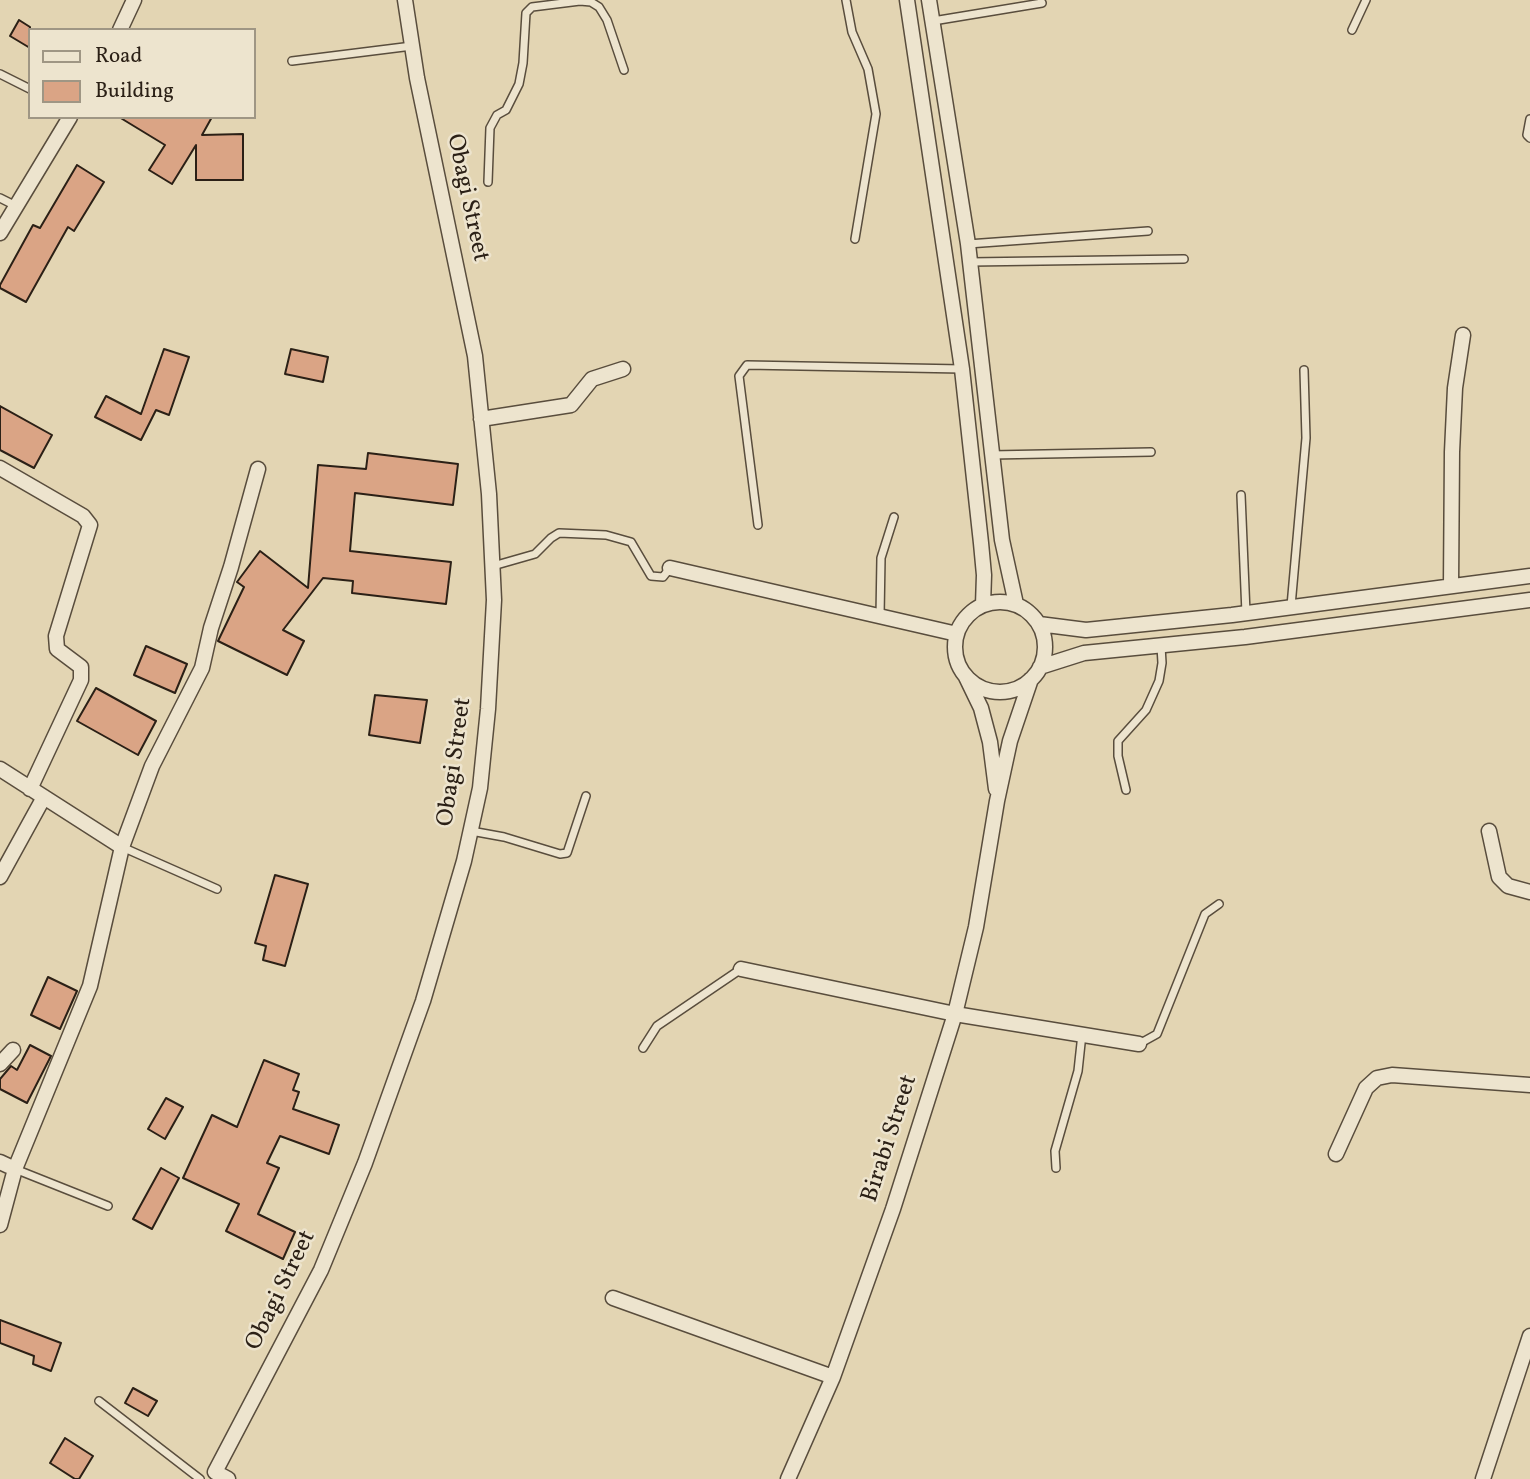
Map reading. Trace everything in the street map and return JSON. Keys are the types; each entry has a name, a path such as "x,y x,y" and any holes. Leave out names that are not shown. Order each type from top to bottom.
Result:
{"street":[{"path":"121,28 134,0"},
{"name":"Obagi Street","path":"218,1477 321,1270 365,1163 423,1001 464,861 480,788 488,709 494,600 489,494 475,356 405,0"},
{"path":"907,0 962,369 982,553 983,605"},
{"path":"929,0 968,244 1002,540 1016,604"},
{"path":"0,233 69,119"},
{"path":"1451,586 1452,439 1455,388 1463,335"},
{"path":"481,419 571,405 592,379 623,369"},
{"path":"0,468 83,516 90,526 56,636 57,649 81,667 81,680 30,789"},
{"path":"0,1225 15,1169 90,986 122,847 152,766 202,668 211,628 258,469"},
{"path":"670,568 957,634"},
{"path":"1039,624 1086,630 1246,613 1530,576"},
{"path":"966,676 976,685 990,691 1005,692 1019,688 1036,673 1084,653 1297,631 1530,600"},
{"path":"1005,602 1016,604 1029,612 1039,624 1044,638 1044,653 1010,741 997,801 990,742 981,709 958,663 955,649 957,634 967,617 983,605 1005,602"},
{"path":"0,769 122,847"},
{"path":"0,877 44,797"},
{"name":"Birabi Street","path":"788,1479 833,1377 893,1209 955,1014 976,927 997,801"},
{"path":"1489,831 1499,877 1508,886 1530,892"},
{"path":"741,969 955,1014 1139,1044"},
{"path":"0,1064 13,1050"},
{"path":"1336,1153 1366,1088 1377,1077 1392,1075 1530,1084"},
{"path":"0,1162 15,1169"},
{"path":"612,1298 833,1377"},
{"path":"1483,1479 1530,1336"}],"lane":[{"path":"846,0 852,32 868,69 876,114 855,239"},
{"path":"1352,30 1366,0"},
{"path":"488,182 490,128 497,115 506,110 519,84 526,13 532,7 591,1 599,7 607,20 624,70"},
{"path":"933,21 1042,3"},
{"path":"292,61 412,46"},
{"path":"0,74 28,88"},
{"path":"1530,119 1527,135 1530,138"},
{"path":"0,198 16,206"},
{"path":"968,244 1148,231"},
{"path":"969,262 1184,259"},
{"path":"758,525 740,376 747,365 962,369"},
{"path":"1291,606 1306,438 1304,370"},
{"path":"991,455 1150,452"},
{"path":"1241,495 1246,613"},
{"path":"880,617 881,558 894,517"},
{"path":"492,566 535,554 559,533 606,536 631,542 651,576 663,577 670,568"},
{"path":"1126,790 1118,756 1118,741 1146,710 1159,681 1161,646"},
{"path":"471,831 504,837 560,854 567,853 571,849 586,796"},
{"path":"122,847 217,889"},
{"path":"1139,1044 1157,1034 1205,914 1219,904"},
{"path":"643,1048 657,1026 741,969"},
{"path":"1056,1168 1055,1151 1078,1071 1082,1034"},
{"path":"15,1169 108,1206"},
{"path":"99,1401 200,1479"}],"building":[{"path":"19,20 30,27 28,47 10,36"},
{"path":"122,119 211,119 202,135 243,134 243,180 196,180 196,145 172,184 149,170 165,145"},
{"path":"77,165 104,182 74,231 68,227 26,302 0,288 0,285 33,225 40,228"},
{"path":"164,349 189,357 169,415 156,410 141,440 95,417 106,396 141,414"},
{"path":"291,349 328,357 323,382 285,374"},
{"path":"0,406 52,435 34,468 0,450"},
{"path":"368,453 458,464 453,505 355,493 350,551 451,562 446,604 352,593 353,581 323,578 283,630 304,641 287,675 218,641 244,587 237,582 260,551 308,588 318,465 366,469"},
{"path":"146,646 187,664 175,693 134,675"},
{"path":"96,688 156,721 138,755 77,721"},
{"path":"375,695 427,700 420,743 369,735"},
{"path":"275,875 308,884 285,966 263,960 266,946 255,943"},
{"path":"48,977 77,991 60,1029 31,1015"},
{"path":"30,1045 51,1056 27,1103 0,1089 0,1079 11,1066 17,1070"},
{"path":"264,1060 299,1074 293,1090 299,1092 293,1109 339,1125 329,1154 280,1136 267,1163 279,1168 258,1214 295,1232 283,1259 226,1231 239,1204 183,1178 212,1115 237,1127"},
{"path":"166,1098 183,1107 165,1139 148,1129"},
{"path":"161,1168 179,1178 152,1229 133,1219"},
{"path":"0,1320 61,1343 51,1371 33,1364 34,1356 0,1343"},
{"path":"133,1388 157,1401 148,1416 125,1403"},
{"path":"65,1438 93,1456 79,1479 50,1463"}]}
